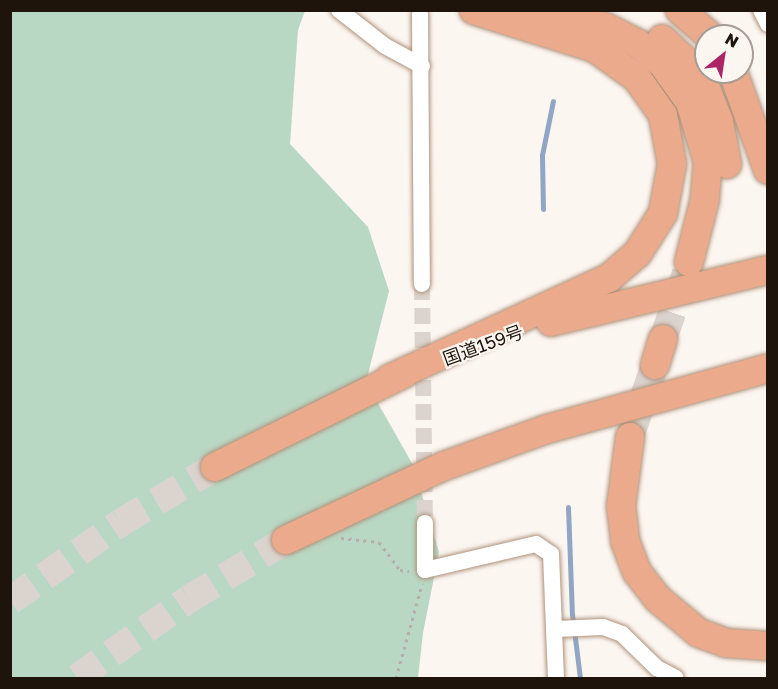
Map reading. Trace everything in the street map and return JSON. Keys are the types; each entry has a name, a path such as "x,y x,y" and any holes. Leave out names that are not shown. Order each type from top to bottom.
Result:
{"highway":[{"path":"389,379 609,278 637,254 663,213 672,164 663,115 637,78 595,48 474,10"},
{"path":"542,10 605,27 637,43 662,63 690,102 708,162 697,264 724,196 727,159 719,122 706,89 674,47 645,27 610,10"},
{"path":"680,10 696,24"},
{"path":"737,84 768,170"},
{"name":"国道159号","path":"215,467 389,379 589,310 768,270"},
{"path":"286,540 444,466 547,429 701,384 768,368"},
{"path":"701,384 768,387"},
{"path":"768,627 729,623 709,616 669,586 654,564 643,536 638,504 641,470 640,437 621,506 625,541 638,572 658,599 699,633 726,643 768,646"}],"street":[{"path":"339,10 385,46 423,66"},
{"path":"761,10 768,24"},
{"path":"420,14 423,66 422,284"},
{"path":"425,523 420,571 536,544 551,554 559,629 556,678"},
{"path":"559,629 603,627 622,634 657,668 676,678"}],"path":[{"path":"337,535 345,541 379,542 400,570 420,571 396,678"}],"green space":[{"path":"10,11 305,11 298,30 290,144 368,227 389,291 366,382 413,465 439,552 423,633 418,678 11,678"}],"waterway":[{"path":"543,209 542,155 553,101"},
{"path":"568,507 572,614 580,678"}],"tunnel":[{"path":"663,339 687,270"},
{"path":"422,284 425,523"},
{"path":"630,437 655,365"},
{"path":"10,601 120,523 215,467"},
{"path":"77,678 189,599 286,540"}]}
